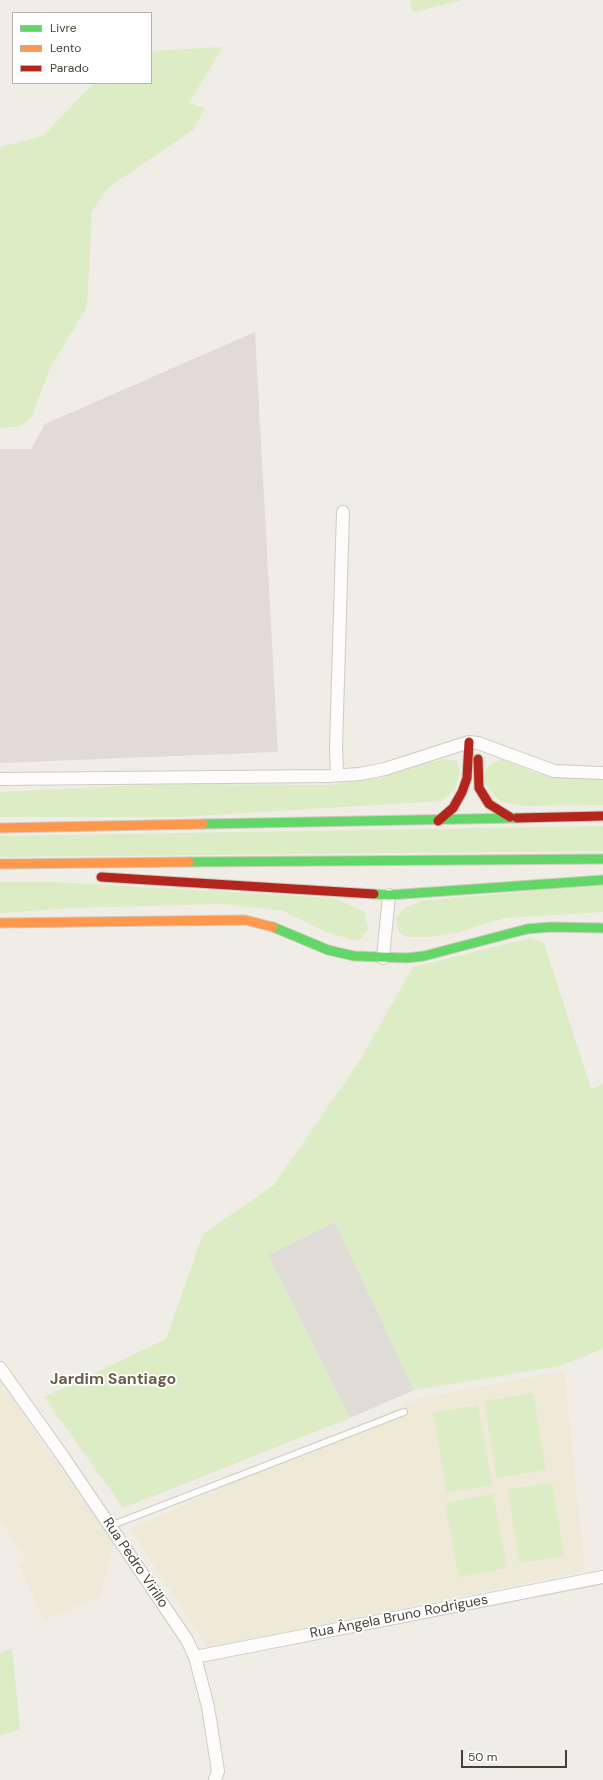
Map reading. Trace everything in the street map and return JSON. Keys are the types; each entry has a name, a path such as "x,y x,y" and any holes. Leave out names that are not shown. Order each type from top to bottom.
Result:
{"main road":[{"path":"474,742 479,788 490,804 510,817"},
{"path":"438,821 453,808 462,792 467,778 474,742"},
{"path":"0,828 294,821 438,821 510,817 603,816"},
{"path":"0,864 603,859"},
{"path":"17,864 70,872"},
{"path":"93,876 390,895 603,880"},
{"path":"0,923 245,920 279,929 328,950 354,956 383,958 424,956 527,929 551,927 603,928"}],"street":[{"path":"337,775 336,747 343,512"},
{"path":"0,779 360,774 385,769 474,742 554,771 603,773"},
{"path":"383,958 390,895"},
{"name":"Rua Pedro Virillo","path":"0,1368 187,1640 195,1657 208,1707 218,1771 215,1780"},
{"name":"Rua Ângela Bruno Rodrigues","path":"195,1657 603,1577"}],"lane":[{"path":"110,1526 404,1412"}],"shaded area":[{"path":"255,332 278,752 0,763 0,449 31,449 45,424"},
{"path":"335,1222 414,1390 350,1418 268,1255"},
{"path":"564,1371 585,1571 208,1648 130,1529 416,1399"},
{"path":"0,1381 114,1545 100,1597 44,1620 20,1566 26,1559 0,1520"}],"green space":[{"path":"410,0 463,0 414,12 411,9"},
{"path":"223,47 189,103 205,108 193,130 109,187 92,211 87,307 51,366 32,416 22,426 0,428 0,147 43,136 93,84 152,84 152,51"},
{"path":"442,759 457,761 460,772 455,789 442,801 180,817 0,817 0,792 162,784 329,785 379,778"},
{"path":"501,759 538,774 577,779 603,779 603,805 525,806 501,802 483,782 486,768"},
{"path":"603,826 603,851 0,857 0,836"},
{"path":"0,882 54,882 334,898 365,912 368,929 361,939 353,940 326,932 283,911 222,904 73,908 0,913"},
{"path":"603,884 603,912 505,918 459,932 429,937 406,937 398,931 396,919 405,908 421,901"},
{"path":"530,938 544,943 591,1089 603,1084 603,1349 560,1366 414,1390 335,1222 268,1255 350,1418 123,1508 44,1397 166,1339 203,1234 274,1185 360,1060 413,967"},
{"path":"533,1393 546,1470 497,1478 484,1401"},
{"path":"478,1405 492,1485 447,1492 433,1413"},
{"path":"552,1483 564,1556 519,1563 508,1489"},
{"path":"493,1494 507,1568 459,1577 445,1503"},
{"path":"12,1648 20,1729 0,1736 0,1653"}],"traffic: fast":[{"path":"203,824 517,818"},
{"path":"189,862 603,859"},
{"path":"374,894 389,895 603,880"},
{"path":"273,927 328,950 354,956 407,958 424,956 527,929 551,927 603,928"}],"traffic: slow":[{"path":"0,828 203,824"},
{"path":"0,864 189,862"},
{"path":"0,923 245,920 273,927"}],"traffic: jam":[{"path":"438,821 453,808 462,792 467,778 469,742"},
{"path":"478,759 479,788 489,804 510,817"},
{"path":"517,818 603,816"},
{"path":"101,877 374,894"}],"district":[{"name":"Jardim Santiago","path":"113,1380"}]}
